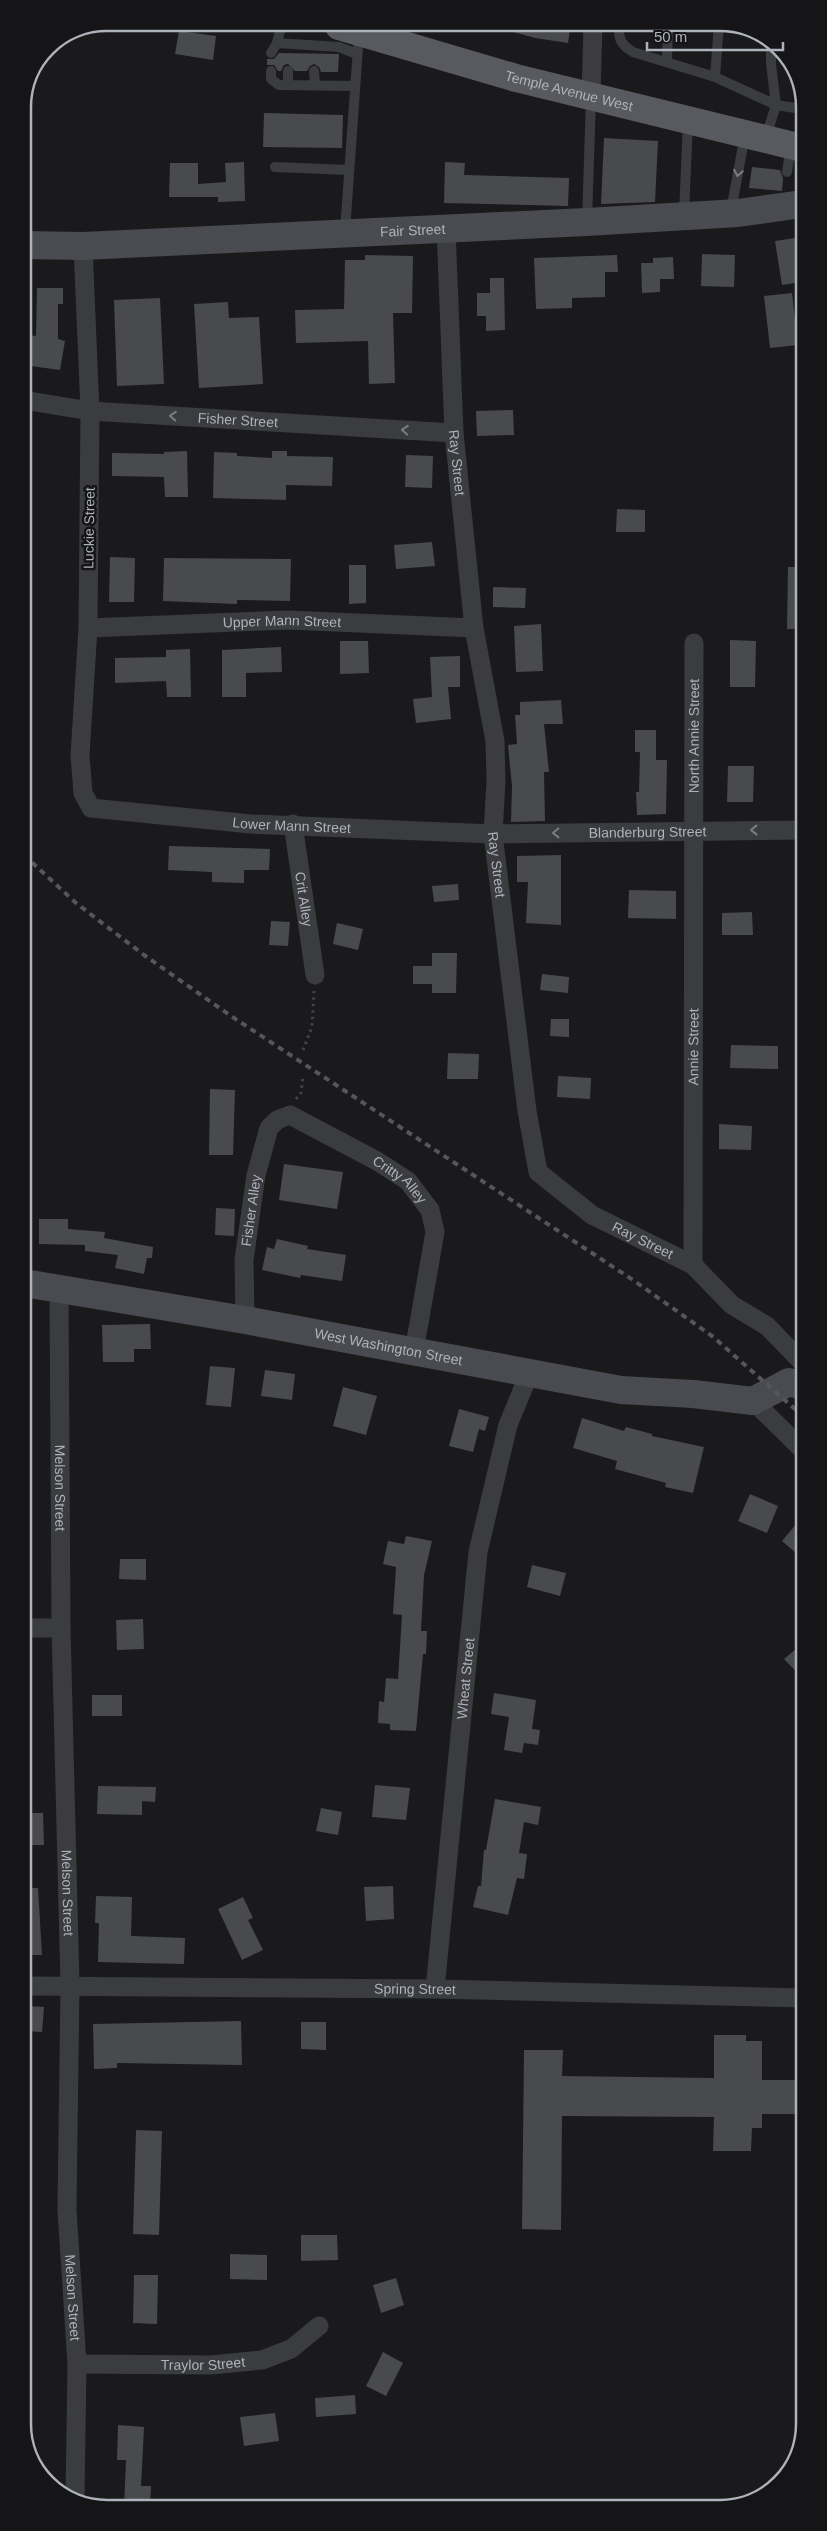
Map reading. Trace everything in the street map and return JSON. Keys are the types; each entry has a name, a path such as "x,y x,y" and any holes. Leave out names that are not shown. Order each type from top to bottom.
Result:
{"main road":[{"name":"Temple Avenue West","path":"352,38 776,141"}],"street":[{"path":"590,97 593,31"},
{"name":"Fair Street","path":"31,244 83,246 586,222 731,213 789,203"},
{"name":"Ray Street","path":"446,228 454,433 474,628 495,741 496,781 493,834 527,1111 538,1172 592,1215 693,1264 732,1305 767,1326 796,1356"},
{"name":"Luckie Street","path":"83,246 90,411 88,628 80,755 83,794 92,808"},
{"name":"Fisher Street","path":"31,401 90,411 454,433"},
{"name":"Upper Mann Street","path":"88,628 288,620 474,628"},
{"name":"North Annie Street","path":"694,643 695,830"},
{"name":"Lower Mann Street","path":"92,808 251,824 293,824 493,834"},
{"name":"Crit Alley","path":"293,824 315,975"},
{"name":"Annie Street","path":"693,1264 695,830"},
{"name":"Blanderburg Street","path":"493,834 796,830"},
{"name":"Fisher Alley","path":"245,1320 244,1260 256,1175 270,1128 277,1120 290,1115"},
{"name":"Critty Alley","path":"290,1115 377,1161 408,1181 430,1210 435,1232 414,1351"},
{"name":"West Washington Street","path":"31,1284 245,1320 621,1390 693,1394 753,1401"},
{"name":"Melson Street","path":"59,1289 61,1628 70,1985 67,2210 77,2364 75,2492"},
{"name":"Wheat Street","path":"435,1989 478,1552 508,1425 529,1374"},
{"path":"796,1384 789,1382 753,1401 796,1443"},
{"path":"31,1628 61,1628"},
{"name":"Spring Street","path":"31,1986 435,1989 796,1998"},
{"name":"Traylor Street","path":"77,2364 210,2365 262,2360 291,2349 319,2326"}],"lane":[{"path":"271,53 277,44 279,31"},
{"path":"619,31 619,37 623,46 633,52 716,77 776,105 796,108"},
{"path":"667,62 668,31"},
{"path":"716,77 719,31"},
{"path":"277,44 288,48 315,49 339,47 352,38"},
{"path":"345,234 355,86 352,38"},
{"path":"771,52 776,105 776,141 787,172"},
{"path":"271,71 274,82 278,85 355,86"},
{"path":"288,71 288,85"},
{"path":"314,72 315,85"},
{"path":"586,222 590,97"},
{"path":"684,216 688,120"},
{"path":"731,213 776,141"},
{"path":"275,167 349,170"}],"path":[{"path":"303,1050 312,1027 315,975"},
{"path":"290,1115 300,1093 303,1076"}],"building":[{"path":"179,31 216,36 213,60 175,54"},
{"path":"510,31 570,31 568,43 535,38"},
{"path":"279,53 339,54 338,72 321,72 319,67 314,64 307,71 295,71 288,64 284,65 281,71 278,71 274,65 267,65 267,59 274,59"},
{"path":"264,113 343,115 342,148 263,147"},
{"path":"604,138 658,141 655,202 601,204"},
{"path":"244,162 245,201 218,202 218,197 169,197 170,163 198,163 198,184 226,182 225,163"},
{"path":"445,162 465,163 464,175 569,178 568,206 444,203"},
{"path":"752,167 780,170 783,178 782,191 749,188"},
{"path":"796,238 796,283 782,285 775,241"},
{"path":"702,254 735,255 734,287 701,286"},
{"path":"365,255 413,256 412,313 393,313 395,383 369,384 368,341 296,343 295,310 344,309 345,260 365,260"},
{"path":"617,255 618,272 605,272 605,297 572,298 572,308 536,309 534,258"},
{"path":"673,257 674,279 660,279 660,292 642,293 641,263 653,263 653,258"},
{"path":"490,278 504,278 505,330 486,331 486,316 477,316 477,293 490,293"},
{"path":"37,288 63,288 63,304 58,304 58,339 65,341 60,370 31,366 31,335 36,336"},
{"path":"792,293 796,345 770,348 764,296"},
{"path":"160,298 164,384 117,386 114,300"},
{"path":"228,302 229,318 259,317 263,384 199,388 194,304"},
{"path":"513,410 514,435 477,436 476,411"},
{"path":"187,451 188,497 165,497 164,477 112,476 112,453 164,454 164,452"},
{"path":"272,451 287,451 287,456 333,457 332,486 286,485 286,500 213,498 214,452 237,453 237,456 272,458"},
{"path":"406,455 433,456 432,488 405,487"},
{"path":"617,509 645,510 645,532 616,532"},
{"path":"432,542 435,566 396,569 394,545"},
{"path":"110,557 135,558 134,602 109,602"},
{"path":"164,558 291,559 290,601 237,600 237,604 163,601"},
{"path":"349,565 366,565 366,603 349,604"},
{"path":"788,567 796,567 796,629 787,629"},
{"path":"493,587 526,588 525,608 493,607"},
{"path":"541,624 543,671 516,672 514,626"},
{"path":"730,640 756,641 755,687 730,687"},
{"path":"340,641 368,641 369,673 340,674"},
{"path":"281,647 282,672 246,673 246,697 222,697 222,650"},
{"path":"190,649 191,697 167,697 166,681 115,683 115,658 166,657 166,650"},
{"path":"460,656 460,687 448,687 451,719 416,723 413,699 432,697 430,657"},
{"path":"561,700 563,724 544,724 549,772 544,772 545,821 511,822 512,786 508,745 517,744 515,715 520,715 520,702"},
{"path":"635,730 656,730 656,760 667,760 666,814 637,815 636,792 639,792 640,752 635,752"},
{"path":"728,766 754,766 753,802 727,802"},
{"path":"169,846 270,849 269,870 244,870 244,883 212,882 212,872 168,870"},
{"path":"561,855 561,925 526,923 528,882 517,882 517,856"},
{"path":"458,884 459,900 434,902 432,886"},
{"path":"629,890 676,891 676,919 628,918"},
{"path":"752,912 753,935 722,935 722,913"},
{"path":"271,921 290,922 288,946 269,945"},
{"path":"337,923 363,929 358,950 333,944"},
{"path":"432,953 457,953 456,993 432,993 432,984 413,984 413,966 432,966"},
{"path":"542,974 569,977 568,993 540,990"},
{"path":"551,1019 569,1019 569,1037 550,1036"},
{"path":"731,1045 778,1046 778,1069 730,1068"},
{"path":"448,1053 479,1054 478,1079 447,1079"},
{"path":"558,1076 591,1078 590,1099 557,1097"},
{"path":"210,1089 235,1090 233,1155 209,1155"},
{"path":"719,1124 752,1126 751,1150 719,1149"},
{"path":"284,1164 343,1172 337,1209 279,1200"},
{"path":"216,1208 235,1209 234,1236 215,1235"},
{"path":"39,1219 68,1219 68,1229 105,1232 104,1238 153,1247 152,1258 147,1258 144,1274 115,1268 118,1255 85,1251 85,1245 39,1244"},
{"path":"277,1239 308,1246 307,1249 346,1255 342,1281 301,1275 300,1278 262,1270 267,1247 274,1249"},
{"path":"150,1324 151,1349 134,1349 134,1362 103,1362 102,1325"},
{"path":"210,1366 235,1368 231,1407 206,1405"},
{"path":"265,1370 295,1374 292,1400 261,1396"},
{"path":"343,1387 377,1396 366,1435 333,1426"},
{"path":"459,1409 489,1417 485,1431 479,1429 473,1452 449,1446"},
{"path":"582,1418 624,1431 626,1427 652,1434 652,1436 704,1447 693,1493 665,1487 666,1483 615,1469 617,1461 573,1448"},
{"path":"750,1494 778,1506 767,1533 738,1521"},
{"path":"796,1524 796,1553 782,1541"},
{"path":"406,1536 432,1541 424,1575 421,1631 427,1631 426,1654 423,1654 416,1731 390,1730 390,1724 378,1723 379,1701 384,1702 386,1678 398,1679 402,1615 393,1614 396,1567 383,1564 388,1541 404,1544"},
{"path":"120,1559 146,1559 146,1580 119,1579"},
{"path":"532,1565 566,1573 560,1596 527,1587"},
{"path":"143,1619 144,1649 117,1650 116,1620"},
{"path":"796,1649 796,1672 784,1659"},
{"path":"494,1693 536,1700 532,1729 540,1730 538,1745 524,1743 522,1753 504,1750 509,1717 491,1714"},
{"path":"92,1695 122,1695 122,1716 92,1716"},
{"path":"375,1785 410,1788 406,1820 372,1817"},
{"path":"98,1786 156,1787 155,1802 142,1801 142,1815 97,1814"},
{"path":"495,1799 541,1807 538,1825 524,1822 519,1853 527,1854 524,1879 517,1878 508,1915 473,1907 478,1886 481,1886 484,1850 486,1850"},
{"path":"321,1808 342,1812 338,1835 316,1831"},
{"path":"31,1813 43,1813 44,1845 31,1845"},
{"path":"393,1886 394,1919 366,1921 364,1887"},
{"path":"31,1888 38,1888 42,1955 31,1955"},
{"path":"96,1896 132,1897 131,1936 185,1938 184,1964 98,1962 99,1923 95,1923"},
{"path":"243,1897 253,1918 248,1920 263,1950 242,1960 218,1909"},
{"path":"31,2006 44,2007 42,2032 31,2031"},
{"path":"241,2021 242,2065 117,2063 117,2068 94,2069 93,2024"},
{"path":"301,2022 326,2022 326,2050 301,2049"},
{"path":"714,2035 746,2035 746,2041 762,2041 762,2080 796,2080 796,2114 762,2114 762,2128 752,2128 751,2151 713,2151 714,2117 562,2116 561,2230 522,2229 524,2050 563,2050 562,2076 714,2078"},
{"path":"136,2130 162,2131 159,2235 133,2234"},
{"path":"301,2235 337,2235 338,2260 301,2261"},
{"path":"230,2254 267,2255 267,2280 230,2279"},
{"path":"134,2275 158,2275 157,2324 133,2323"},
{"path":"396,2278 404,2305 381,2313 373,2285"},
{"path":"383,2352 403,2363 386,2396 366,2386"},
{"path":"355,2395 356,2414 316,2417 315,2398"},
{"path":"275,2413 279,2441 244,2446 240,2417"},
{"path":"118,2425 144,2427 141,2486 151,2486 150,2500 124,2500 126,2460 117,2460"}],"railway":[{"path":"31,861 76,903 144,955 231,1016 633,1280 712,1336 796,1410"}]}
